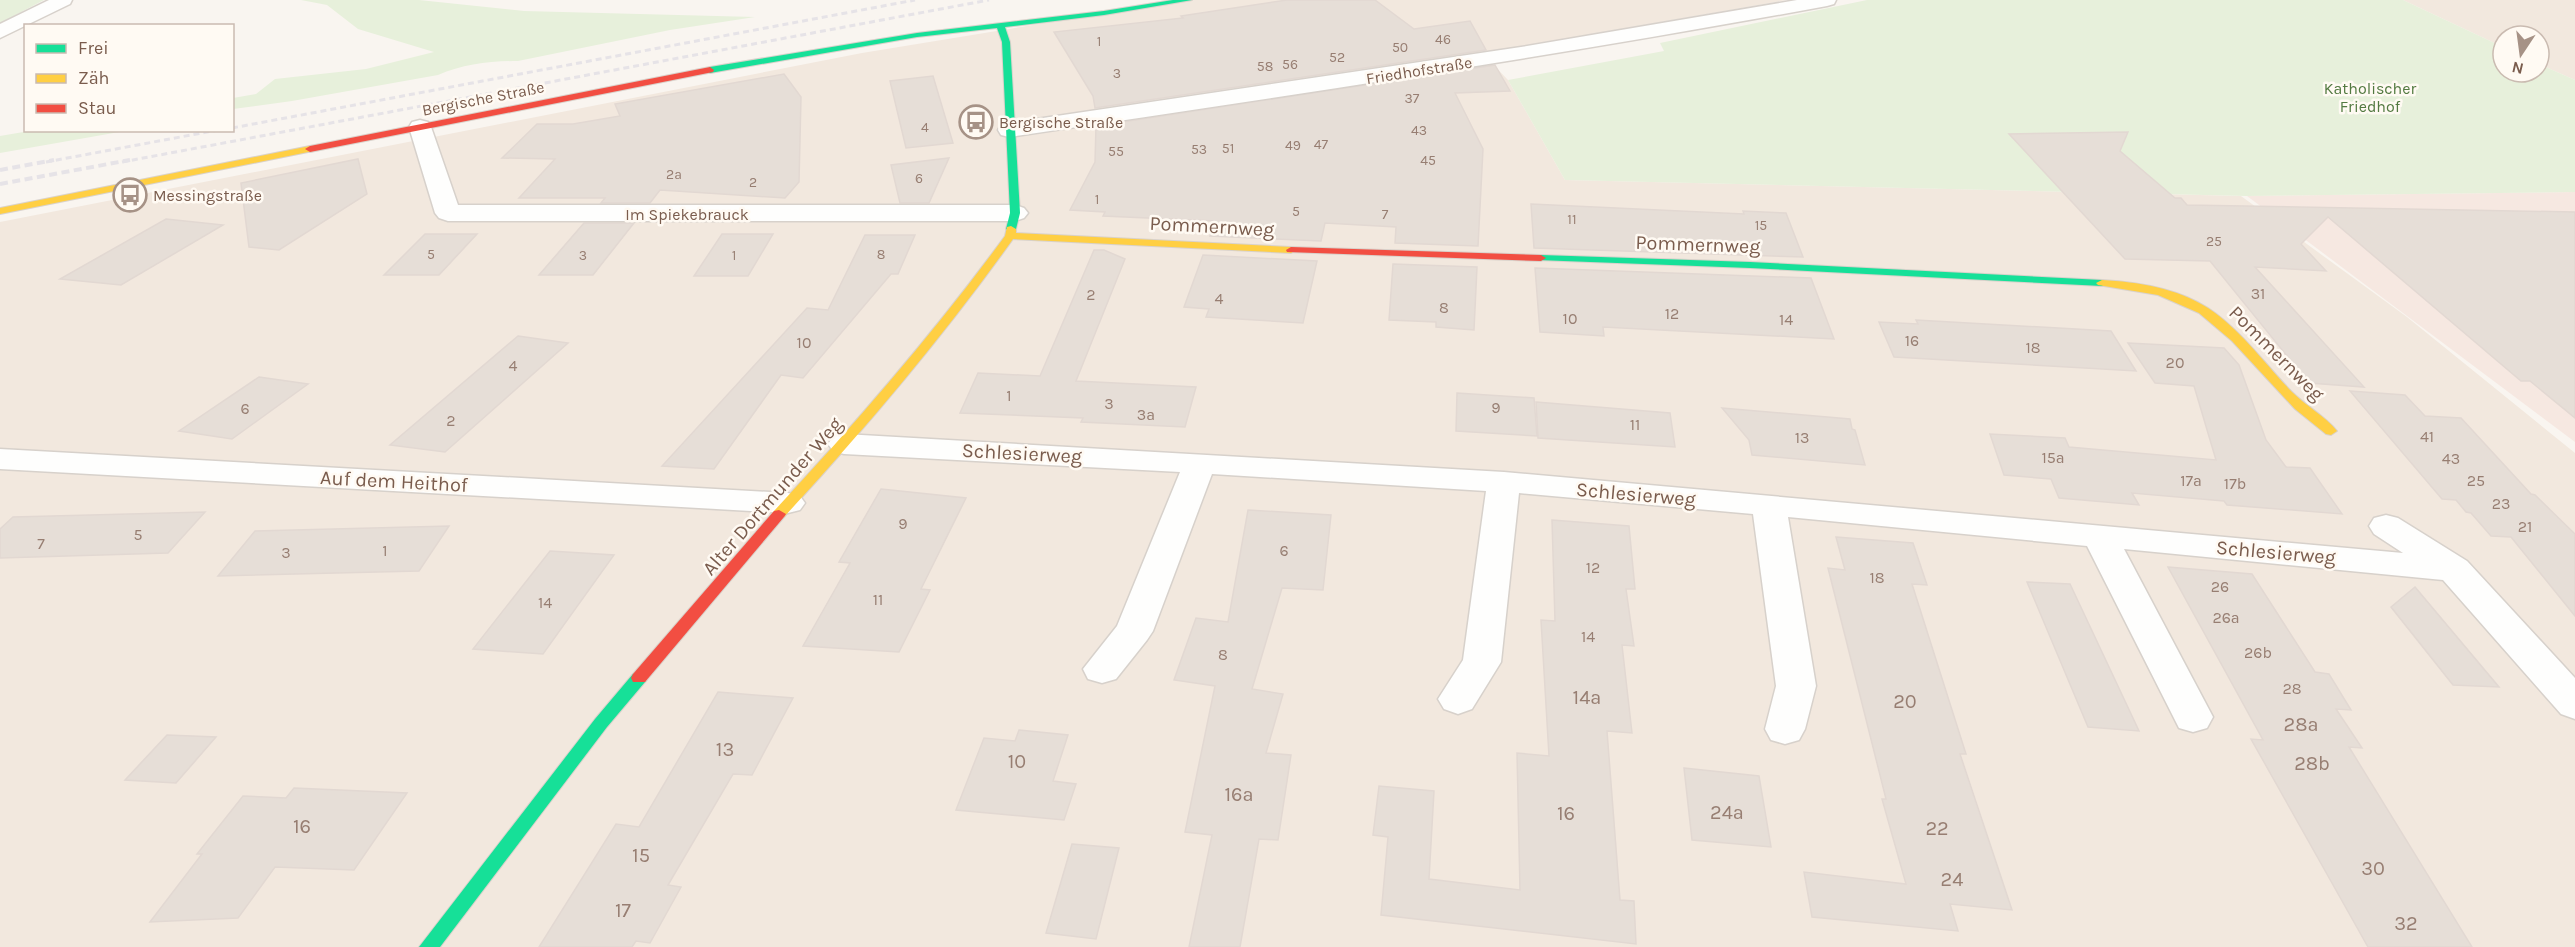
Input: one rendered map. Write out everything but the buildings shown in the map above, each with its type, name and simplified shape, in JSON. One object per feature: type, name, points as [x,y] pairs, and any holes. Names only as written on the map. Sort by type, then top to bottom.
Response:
[{"type":"street","points":[[0,32],[63,0]]},
{"type":"street","name":"Bergische Straße","points":[[0,211],[695,72],[917,35],[1104,13],[1188,0]]},
{"type":"street","name":"Friedhofstraße","points":[[1009,129],[1470,63],[1653,33],[1827,0]]},
{"type":"street","points":[[1000,25],[1006,42],[1013,224]]},
{"type":"street","name":"Im Spiekebrauck","points":[[420,127],[448,213],[1013,224]]},
{"type":"street","name":"Pommernweg","points":[[1013,224],[1343,252],[1750,265],[2144,288],[2191,304],[2214,318],[2297,404],[2331,431]]},
{"type":"street","name":"Alter Dortmunder Weg","points":[[429,947],[601,723],[788,503],[844,444],[964,300],[1013,224]]},
{"type":"street","name":"Schlesierweg","points":[[844,444],[1504,482],[2454,569]]},
{"type":"street","name":"Auf dem Heithof","points":[[0,459],[788,503]]},
{"type":"street","points":[[1102,669],[1134,632],[1200,463]]},
{"type":"street","points":[[1458,699],[1482,662],[1504,482]]},
{"type":"street","points":[[1769,505],[1796,686],[1785,729]]},
{"type":"street","points":[[2386,526],[2454,569],[2575,704]]},
{"type":"street","points":[[2098,536],[2193,717]]},
{"type":"shaded area","points":[[1185,0],[1787,0],[1482,53],[1508,80],[1565,180],[2241,196],[2407,317],[2575,453],[2575,947],[0,947],[0,222],[862,53]]},
{"type":"shaded area","points":[[2403,0],[2575,0],[2575,80],[2551,69],[2551,24],[2491,24],[2491,41]]},
{"type":"shaded area","points":[[2575,192],[2575,442],[2247,196]]},
{"type":"green space","points":[[0,0],[44,0],[0,23]]},
{"type":"green space","points":[[301,0],[419,0],[524,11],[755,17],[670,30],[518,61],[477,64],[438,75],[292,101],[234,109],[234,98],[256,94],[275,79],[366,69],[434,52],[358,29],[327,5]]},
{"type":"green space","name":"Katholischer Friedhof","points":[[1867,0],[2403,0],[2491,41],[2491,84],[2551,84],[2551,69],[2575,80],[2575,192],[2247,196],[1565,180],[1508,80],[1664,51],[1660,43]]},
{"type":"green space","points":[[24,132],[119,132],[0,153],[0,136]]},
{"type":"railway","points":[[234,128],[915,0]]},
{"type":"railway","points":[[122,162],[989,0]]},
{"type":"railway","points":[[46,162],[207,132]]},
{"type":"railway","points":[[0,170],[54,160]]},
{"type":"railway","points":[[0,184],[130,160]]},
{"type":"traffic: fast","points":[[710,70],[917,35],[1104,13],[1188,0]]},
{"type":"traffic: fast","points":[[1000,25],[1006,42],[1015,213],[1011,229]]},
{"type":"traffic: fast","points":[[1541,258],[1750,265],[2102,283]]},
{"type":"traffic: fast","points":[[429,947],[601,723],[639,678]]},
{"type":"traffic: slow","points":[[0,211],[310,149]]},
{"type":"traffic: slow","points":[[779,514],[844,444],[964,300],[1010,236],[1011,229]]},
{"type":"traffic: slow","points":[[1010,236],[1291,250]]},
{"type":"traffic: slow","points":[[2102,283],[2161,292],[2203,310],[2236,339],[2299,406],[2331,431]]},
{"type":"traffic: jam","points":[[310,149],[710,70]]},
{"type":"traffic: jam","points":[[1291,250],[1541,258]]},
{"type":"traffic: jam","points":[[639,678],[779,514]]},
{"type":"place","name":"Bergische Straße","points":[[976,122]]},
{"type":"place","name":"Messingstraße","points":[[130,195]]}]
